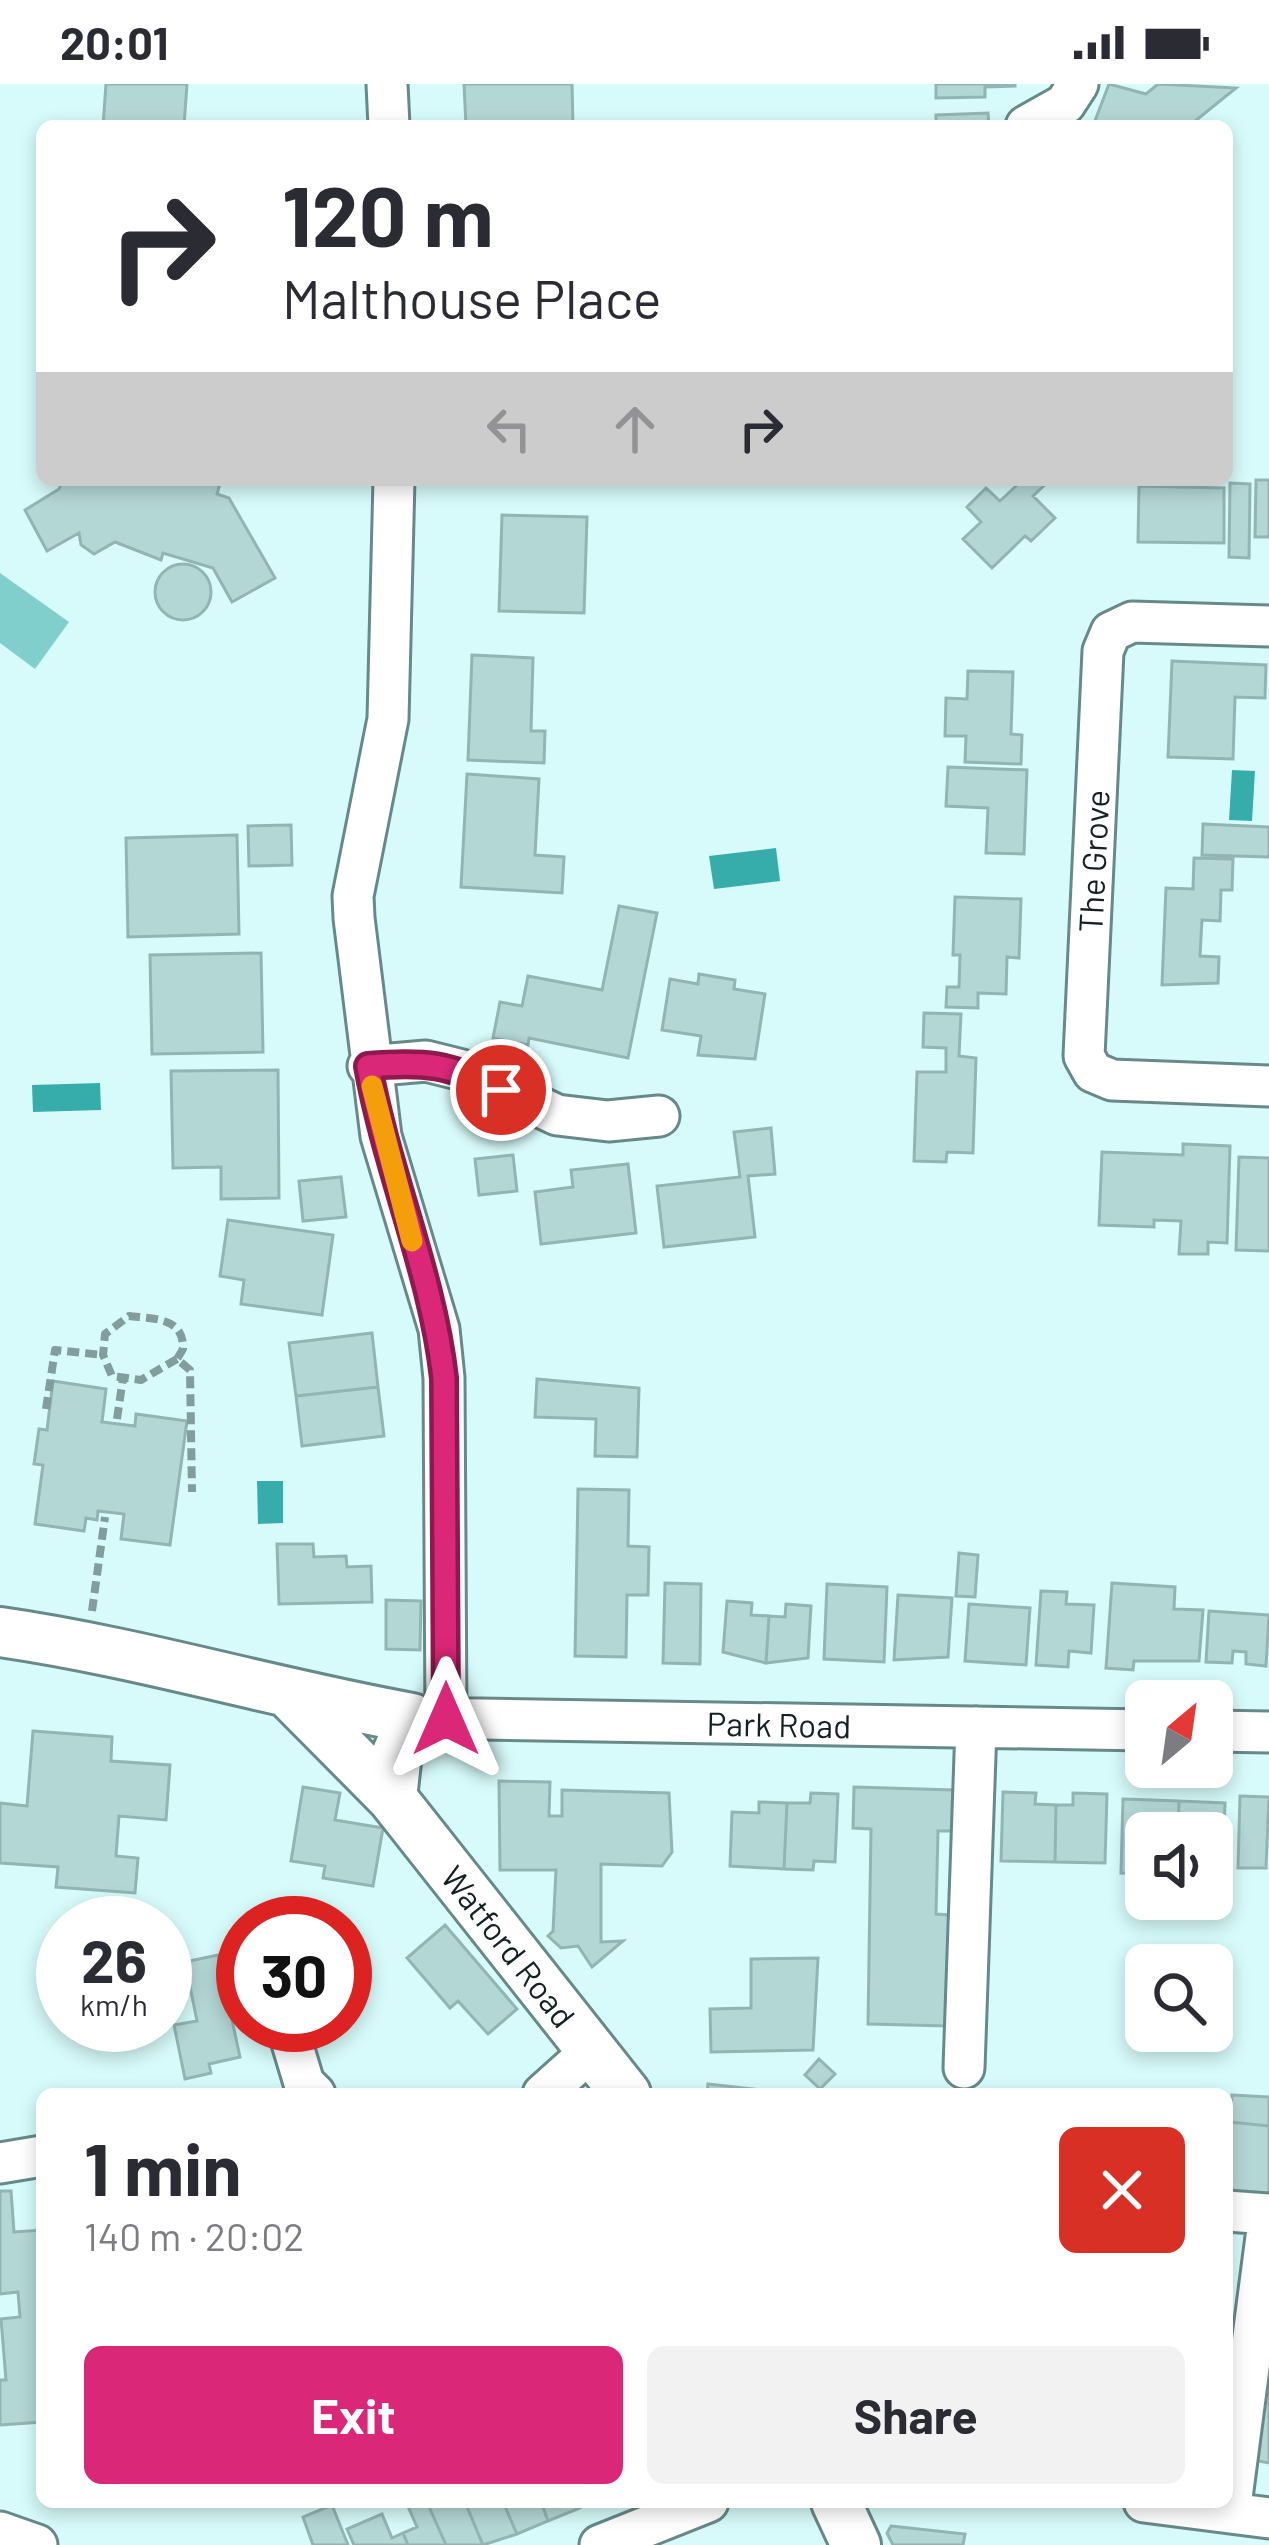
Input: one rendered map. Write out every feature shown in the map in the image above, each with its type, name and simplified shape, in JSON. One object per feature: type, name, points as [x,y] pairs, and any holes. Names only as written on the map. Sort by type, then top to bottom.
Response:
[{"type":"main road","points":[[0,1632],[114,1652],[293,1698],[429,1718]]},
{"type":"main road","name":"Watford Road","points":[[293,1698],[392,1798],[621,2088]]},
{"type":"main road","points":[[392,1798],[397,1753],[429,1718]]},
{"type":"main road","points":[[839,2508],[856,2545]]},
{"type":"street","points":[[387,84],[389,120]]},
{"type":"street","points":[[1036,120],[1065,104],[1078,84]]},
{"type":"street","points":[[394,486],[388,719],[353,896],[368,1066],[381,1136],[439,1329],[444,1378],[429,1718]]},
{"type":"street","name":"The Grove","points":[[1269,626],[1132,622],[1111,632],[1103,651],[1084,1056],[1093,1072],[1112,1080],[1269,1086]]},
{"type":"street","points":[[368,1066],[426,1061],[462,1070],[556,1115],[608,1121],[659,1116]]},
{"type":"street","name":"Park Road","points":[[429,1718],[1125,1730]]},
{"type":"street","points":[[964,2068],[976,1727]]},
{"type":"street","points":[[1233,1731],[1269,1732]]},
{"type":"street","points":[[550,2088],[591,2051]]},
{"type":"street","points":[[295,2052],[308,2088]]},
{"type":"street","points":[[0,2163],[36,2157]]},
{"type":"street","points":[[1193,2508],[1250,2515],[1269,2214],[1233,2211]]},
{"type":"street","points":[[616,2542],[694,2508]]},
{"type":"street","points":[[0,2532],[37,2545]]},
{"type":"path","points":[[129,1316],[170,1322],[184,1340],[177,1359],[141,1381],[112,1376],[103,1355],[105,1334],[129,1316]]},
{"type":"path","points":[[46,1409],[55,1350],[103,1355]]},
{"type":"path","points":[[177,1359],[190,1370],[192,1492]]},
{"type":"path","points":[[117,1419],[123,1378]]},
{"type":"path","points":[[91,1618],[105,1517]]},
{"type":"shaded area","points":[[0,573],[69,622],[35,669],[0,643]]},
{"type":"shaded area","points":[[1232,770],[1255,771],[1252,821],[1229,820]]},
{"type":"shaded area","points":[[776,848],[780,881],[714,889],[709,856]]},
{"type":"shaded area","points":[[100,1083],[101,1110],[33,1112],[32,1085]]},
{"type":"shaded area","points":[[257,1481],[283,1481],[283,1523],[258,1524]]},
{"type":"building","points":[[106,84],[187,84],[184,120],[103,120]]},
{"type":"building","points":[[464,84],[572,84],[573,120],[466,120]]},
{"type":"building","points":[[936,84],[1015,86],[985,87],[985,97],[936,98]]},
{"type":"building","points":[[1109,84],[1146,94],[1158,84],[1236,88],[1196,120],[1095,120]]},
{"type":"building","points":[[988,113],[989,120],[936,120],[936,115]]},
{"type":"building","points":[[1256,480],[1269,480],[1269,537],[1255,537]]},
{"type":"building","points":[[1250,484],[1249,558],[1229,557],[1230,486]]},
{"type":"building","points":[[219,486],[217,494],[229,498],[275,578],[232,602],[213,568],[163,553],[161,560],[115,542],[94,554],[81,545],[79,533],[47,551],[25,510],[59,489]]},
{"type":"building","points":[[1016,486],[1044,486],[1033,496],[1055,518],[1031,541],[1025,536],[992,568],[963,539],[981,522],[967,507],[986,488],[1000,501]]},
{"type":"building","points":[[1139,486],[1224,488],[1224,543],[1138,542]]},
{"type":"building","points":[[502,515],[587,517],[584,613],[499,611]]},
{"type":"building","points":[[183,564],[203,572],[211,592],[203,612],[183,620],[163,612],[155,592],[163,572]]},
{"type":"building","points":[[472,655],[533,658],[531,731],[545,731],[544,763],[468,760]]},
{"type":"building","points":[[1172,661],[1266,665],[1265,698],[1235,697],[1233,759],[1168,757]]},
{"type":"building","points":[[968,671],[1013,672],[1011,734],[1022,735],[1021,764],[965,762],[966,736],[945,736],[946,698],[967,699]]},
{"type":"building","points":[[948,767],[1027,770],[1024,854],[986,853],[988,808],[946,806]]},
{"type":"building","points":[[467,774],[539,779],[535,855],[564,857],[562,893],[461,887]]},
{"type":"building","points":[[1203,824],[1269,827],[1269,857],[1202,855]]},
{"type":"building","points":[[291,825],[292,865],[249,866],[248,826]]},
{"type":"building","points":[[237,835],[239,934],[128,937],[126,838]]},
{"type":"building","points":[[1194,858],[1233,859],[1232,890],[1221,890],[1220,921],[1202,920],[1200,956],[1219,957],[1218,983],[1162,985],[1166,888],[1193,889]]},
{"type":"building","points":[[955,897],[1021,899],[1019,958],[1007,957],[1006,994],[978,993],[978,1008],[946,1007],[947,987],[959,987],[960,955],[953,955]]},
{"type":"building","points":[[619,906],[657,913],[628,1058],[529,1038],[528,1045],[493,1038],[500,1002],[522,1006],[528,976],[602,990]]},
{"type":"building","points":[[261,953],[263,1052],[152,1054],[150,955]]},
{"type":"building","points":[[699,974],[735,980],[734,989],[765,994],[755,1059],[698,1055],[701,1036],[662,1030],[670,979],[698,984]]},
{"type":"building","points":[[924,1013],[961,1014],[959,1056],[976,1058],[973,1153],[947,1152],[946,1162],[914,1161],[917,1072],[946,1072],[946,1048],[923,1047]]},
{"type":"building","points":[[278,1070],[279,1198],[221,1199],[221,1167],[173,1168],[171,1071]]},
{"type":"building","points":[[771,1128],[775,1174],[748,1176],[755,1237],[664,1247],[657,1186],[740,1177],[734,1132]]},
{"type":"building","points":[[1183,1144],[1230,1146],[1227,1243],[1208,1242],[1208,1254],[1179,1254],[1181,1221],[1154,1220],[1154,1227],[1099,1225],[1102,1152],[1183,1155]]},
{"type":"building","points":[[513,1155],[517,1191],[479,1195],[475,1159]]},
{"type":"building","points":[[1239,1157],[1269,1158],[1269,1251],[1236,1250]]},
{"type":"building","points":[[628,1164],[636,1233],[541,1244],[535,1192],[573,1187],[571,1170]]},
{"type":"building","points":[[341,1177],[346,1217],[303,1221],[299,1181]]},
{"type":"building","points":[[228,1220],[333,1235],[322,1315],[241,1304],[244,1280],[220,1276]]},
{"type":"building","points":[[372,1333],[378,1387],[296,1396],[289,1343]]},
{"type":"building","points":[[537,1379],[639,1388],[637,1457],[595,1456],[596,1419],[535,1417]]},
{"type":"building","points":[[53,1381],[106,1389],[102,1422],[135,1426],[136,1414],[187,1421],[170,1545],[121,1539],[124,1514],[98,1511],[97,1520],[86,1518],[84,1531],[35,1524],[43,1465],[34,1464],[39,1429],[47,1430]]},
{"type":"building","points":[[378,1387],[384,1436],[302,1446],[296,1396]]},
{"type":"building","points":[[578,1489],[629,1490],[628,1546],[649,1547],[648,1595],[627,1595],[626,1657],[575,1656]]},
{"type":"building","points":[[277,1544],[313,1544],[314,1557],[346,1556],[347,1567],[371,1566],[372,1602],[279,1604]]},
{"type":"building","points":[[959,1553],[978,1555],[975,1597],[956,1596]]},
{"type":"building","points":[[665,1583],[701,1584],[700,1664],[663,1663]]},
{"type":"building","points":[[1112,1583],[1175,1587],[1174,1609],[1203,1610],[1199,1661],[1134,1661],[1133,1670],[1106,1668]]},
{"type":"building","points":[[827,1584],[887,1587],[884,1662],[824,1659]]},
{"type":"building","points":[[1041,1591],[1067,1592],[1066,1604],[1094,1605],[1091,1653],[1069,1651],[1068,1667],[1036,1665]]},
{"type":"building","points":[[898,1595],[952,1598],[948,1657],[894,1660]]},
{"type":"building","points":[[386,1600],[421,1601],[420,1650],[386,1649]]},
{"type":"building","points":[[727,1601],[752,1603],[751,1615],[769,1616],[766,1663],[723,1652]]},
{"type":"building","points":[[786,1604],[811,1606],[808,1658],[766,1663],[769,1616],[785,1617]]},
{"type":"building","points":[[969,1604],[1030,1608],[1026,1665],[965,1661]]},
{"type":"building","points":[[1209,1611],[1269,1615],[1266,1666],[1246,1664],[1246,1652],[1233,1651],[1232,1663],[1206,1662]]},
{"type":"building","points":[[33,1731],[112,1737],[111,1761],[170,1765],[166,1820],[119,1816],[116,1856],[138,1858],[135,1893],[56,1887],[58,1867],[0,1863],[0,1803],[27,1806]]},
{"type":"building","points":[[499,1781],[550,1782],[549,1816],[562,1816],[562,1790],[669,1793],[672,1852],[662,1866],[601,1864],[601,1942],[623,1941],[592,1967],[578,1946],[561,1948],[548,1936],[553,1931],[556,1870],[500,1870]]},
{"type":"building","points":[[303,1787],[340,1793],[335,1820],[383,1828],[373,1886],[323,1878],[325,1866],[291,1861]]},
{"type":"building","points":[[854,1787],[954,1790],[953,1831],[938,1831],[936,1914],[949,1915],[947,2026],[868,2024],[871,1829],[853,1828]]},
{"type":"building","points":[[1003,1792],[1036,1793],[1035,1804],[1056,1805],[1055,1862],[1001,1861]]},
{"type":"building","points":[[811,1793],[838,1794],[835,1862],[814,1861],[813,1870],[784,1869],[787,1803],[810,1803]]},
{"type":"building","points":[[1073,1793],[1107,1794],[1105,1863],[1055,1862],[1056,1805],[1073,1805]]},
{"type":"building","points":[[1240,1796],[1269,1797],[1266,1868],[1238,1868]]},
{"type":"building","points":[[1123,1799],[1179,1801],[1179,1812],[1125,1812],[1125,1873],[1121,1873]]},
{"type":"building","points":[[1179,1801],[1225,1803],[1225,1812],[1179,1812]]},
{"type":"building","points":[[759,1802],[787,1803],[784,1869],[730,1866],[732,1812],[759,1813]]},
{"type":"building","points":[[445,1925],[517,2009],[488,2034],[458,2001],[450,2008],[407,1958]]},
{"type":"building","points":[[216,1955],[216,2052],[239,2052],[240,2057],[209,2064],[211,2073],[185,2079],[180,2052],[192,2052],[192,2022],[197,2021],[192,1961]]},
{"type":"building","points":[[818,1958],[813,2050],[711,2052],[710,2009],[751,2008],[751,1959]]},
{"type":"building","points":[[819,2059],[835,2074],[821,2088],[805,2075]]},
{"type":"building","points":[[1233,2095],[1269,2097],[1269,2126],[1233,2122]]},
{"type":"building","points":[[1233,2122],[1269,2126],[1269,2195],[1233,2192]]},
{"type":"building","points":[[0,2191],[11,2191],[14,2232],[36,2230],[36,2422],[0,2425],[0,2380],[6,2380],[1,2319],[20,2317],[18,2292],[0,2294]]},
{"type":"building","points":[[1263,2392],[1269,2392],[1269,2463],[1248,2459]]},
{"type":"building","points":[[333,2508],[348,2545],[313,2545],[303,2517]]},
{"type":"building","points":[[409,2508],[430,2508],[446,2545],[408,2545],[403,2533],[417,2527]]},
{"type":"building","points":[[430,2508],[468,2508],[483,2545],[446,2545]]},
{"type":"building","points":[[467,2508],[506,2508],[517,2534],[483,2545]]},
{"type":"building","points":[[506,2508],[543,2508],[548,2521],[517,2534]]},
{"type":"building","points":[[543,2508],[580,2508],[548,2521]]},
{"type":"building","points":[[382,2514],[392,2538],[403,2533],[408,2545],[354,2545],[347,2529]]},
{"type":"building","points":[[891,2526],[965,2534],[963,2545],[893,2545],[887,2533]]},
{"type":"slow traffic","points":[[372,1086],[381,1136],[412,1241]]},
{"type":"route","points":[[446,1719],[444,1378],[439,1329],[381,1136],[368,1066],[426,1061],[462,1070],[501,1090]]}]
